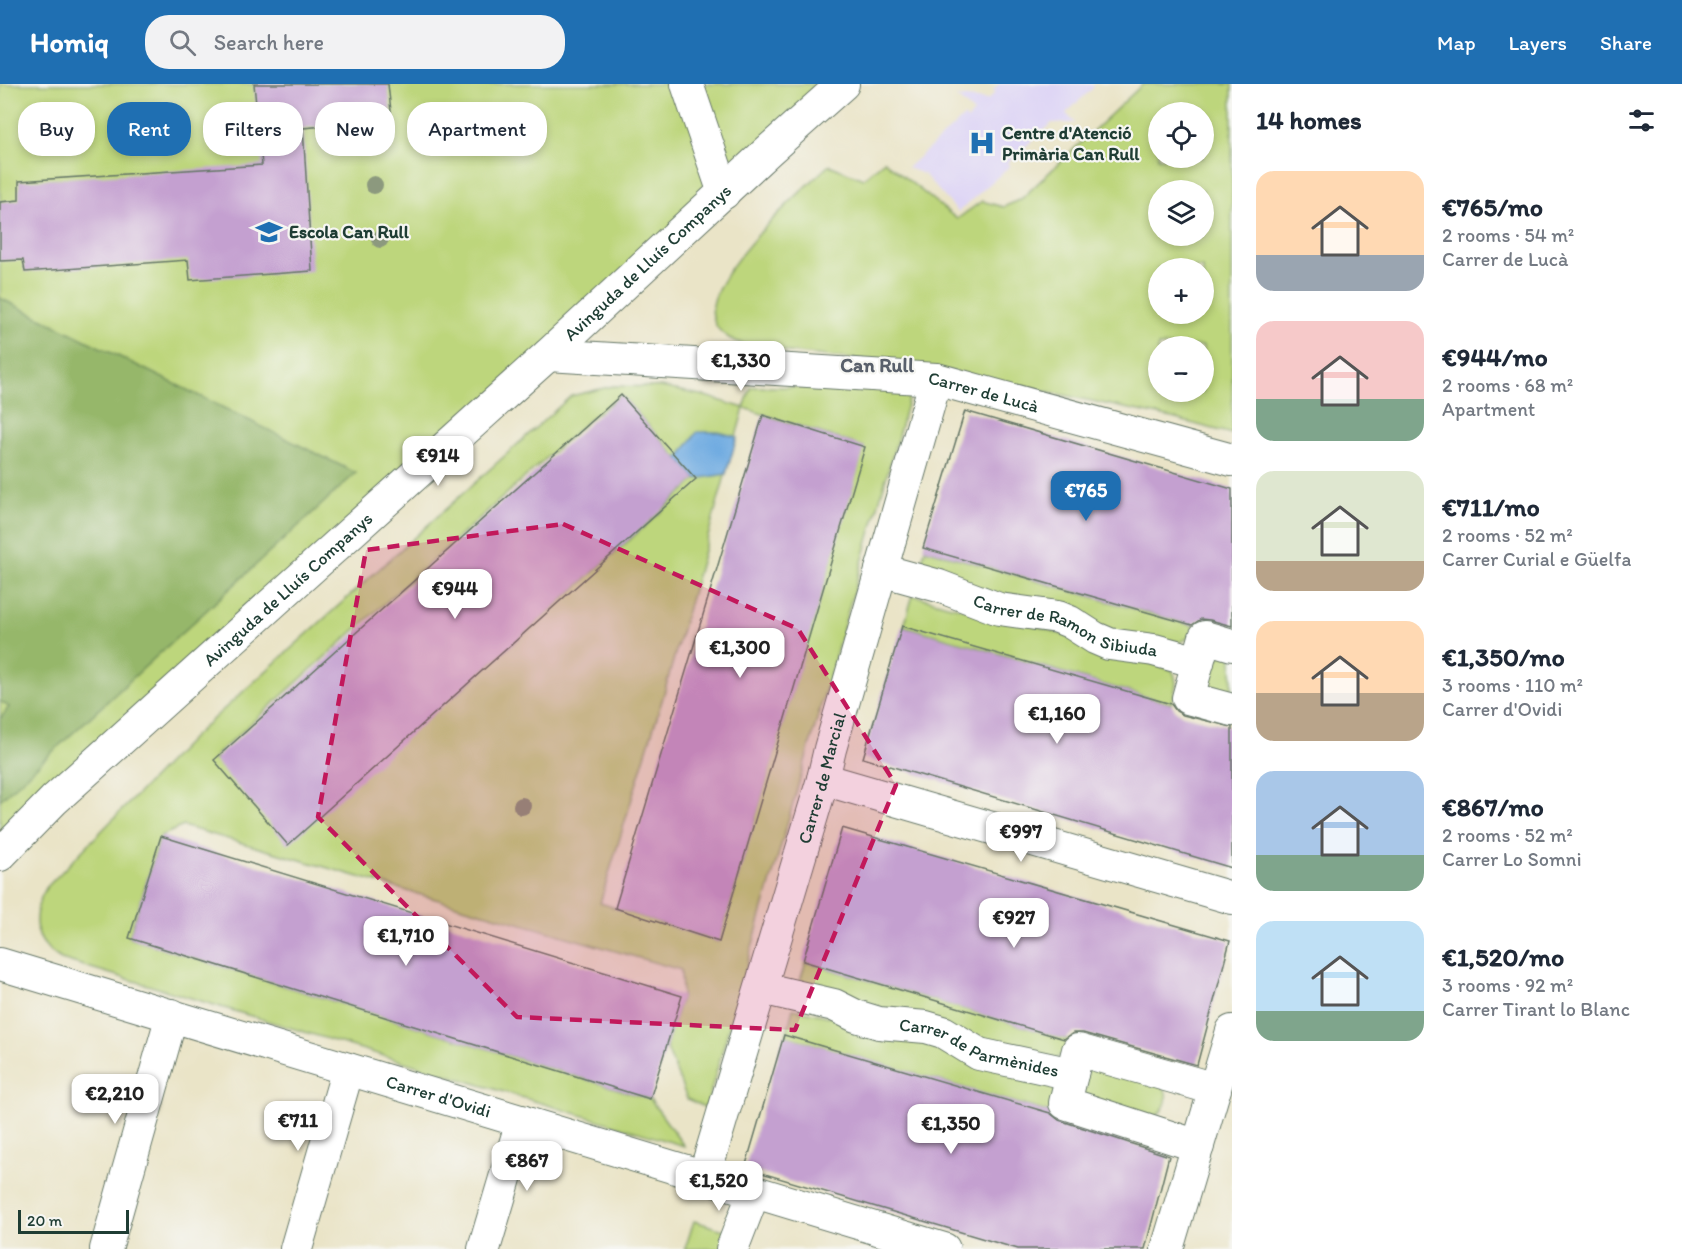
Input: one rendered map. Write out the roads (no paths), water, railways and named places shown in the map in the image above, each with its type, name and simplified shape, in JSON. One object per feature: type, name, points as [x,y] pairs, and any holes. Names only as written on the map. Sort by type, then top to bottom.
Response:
[{"type":"street","points":[[687,84],[724,193]]},
{"type":"street","name":"Avinguda de Lluís Companys","points":[[0,855],[54,800],[548,355],[843,84]]},
{"type":"street","name":"Carrer de Lucà","points":[[548,355],[936,379],[1232,460]]},
{"type":"street","name":"Carrer de Marcial","points":[[704,1176],[823,779],[936,379]]},
{"type":"street","name":"Carrer de Ramon Sibiuda","points":[[881,570],[939,586],[999,609],[1058,617],[1109,644],[1154,650],[1198,662]]},
{"type":"street","points":[[1232,645],[1206,637],[1188,698],[1232,710]]},
{"type":"street","points":[[823,779],[1232,898]]},
{"type":"street","name":"Carrer d'Ovidi","points":[[0,964],[939,1248]]},
{"type":"street","name":"Carrer de Parmènides","points":[[761,988],[834,1005],[856,1016],[879,1023],[926,1027],[943,1032],[979,1054],[1072,1074],[1078,1050],[1215,1089]]},
{"type":"street","points":[[106,1249],[172,1015]]},
{"type":"street","points":[[1167,1249],[1232,1031]]},
{"type":"street","points":[[296,1249],[348,1069]]},
{"type":"street","points":[[1072,1074],[1065,1103],[1198,1146]]},
{"type":"street","points":[[484,1249],[522,1121]]},
{"type":"street","points":[[732,1249],[754,1192]]},
{"type":"water","points":[[697,432],[719,432],[737,437],[726,474],[696,479],[678,459]]},
{"type":"place","name":"Centre d'Atenció Primària Can Rull","points":[[982,143]]},
{"type":"place","name":"Escola Can Rull","points":[[269,232]]},
{"type":"district","name":"Can Rull","points":[[877,365]]}]
